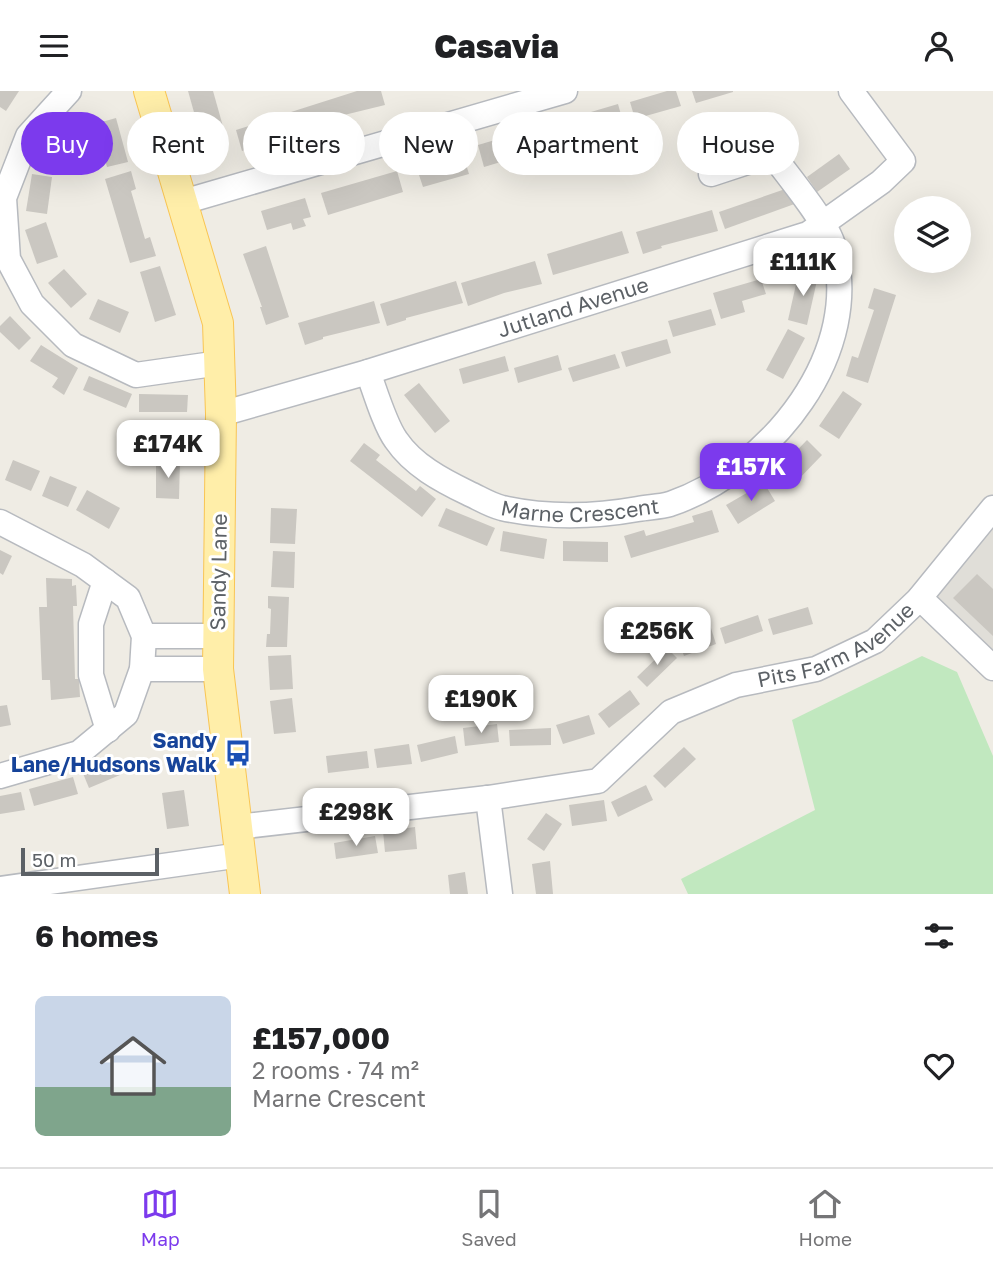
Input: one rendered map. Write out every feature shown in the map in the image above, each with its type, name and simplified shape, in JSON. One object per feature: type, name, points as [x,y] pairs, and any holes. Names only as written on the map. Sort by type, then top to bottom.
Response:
[{"type":"main road","name":"Sandy Lane","points":[[149,91],[218,323],[221,414],[218,669],[245,894]]},
{"type":"street","points":[[69,91],[28,136],[4,198],[8,259],[32,304],[73,345],[136,375],[220,363]]},
{"type":"street","points":[[183,202],[565,91]]},
{"type":"street","name":"Jutland Avenue","points":[[221,414],[368,372],[808,233],[881,182],[903,161],[851,91]]},
{"type":"street","name":"Marne Crescent","points":[[368,372],[395,440],[418,464],[445,482],[499,507],[549,515],[611,514],[669,504],[725,478],[757,451],[804,401],[828,350],[839,316],[840,282],[831,241],[823,225],[787,175]]},
{"type":"street","name":"Pits Farm Avenue","points":[[0,889],[239,841],[598,781],[671,712],[736,685],[816,669],[875,641],[919,599],[993,508]]},
{"type":"street","points":[[0,522],[83,565],[128,598],[144,636],[142,669],[126,714],[79,753],[0,776]]},
{"type":"street","points":[[105,581],[91,624],[91,675],[108,730]]},
{"type":"street","points":[[919,599],[993,668]]},
{"type":"street","points":[[144,636],[218,636]]},
{"type":"street","points":[[142,669],[218,669]]},
{"type":"street","points":[[488,798],[500,894]]},
{"type":"shaded area","points":[[993,516],[993,656],[932,591]]},
{"type":"green space","points":[[922,656],[957,672],[993,756],[993,894],[688,894],[681,879],[815,810],[792,720]]},
{"type":"building","points":[[0,91],[19,91],[6,111],[0,107]]},
{"type":"building","points":[[188,91],[213,91],[219,112],[194,112]]},
{"type":"building","points":[[357,91],[381,91],[385,105],[356,112],[291,112]]},
{"type":"building","points":[[676,91],[681,106],[660,112],[633,112],[630,102]]},
{"type":"building","points":[[692,91],[733,91],[733,92],[696,103]]},
{"type":"building","points":[[618,104],[620,112],[591,112]]},
{"type":"building","points":[[116,118],[127,162],[113,166],[113,119]]},
{"type":"building","points":[[243,128],[242,151],[236,130]]},
{"type":"building","points":[[492,141],[492,165],[484,167],[478,145]]},
{"type":"building","points":[[839,154],[850,169],[817,192],[807,177]]},
{"type":"building","points":[[127,172],[127,175],[132,175],[136,189],[131,191],[145,239],[150,237],[156,256],[130,263],[105,179]]},
{"type":"building","points":[[32,175],[52,177],[47,214],[26,211]]},
{"type":"building","points":[[383,175],[398,175],[403,192],[328,215],[321,193]]},
{"type":"building","points":[[419,175],[465,175],[423,187]]},
{"type":"building","points":[[794,186],[800,202],[725,229],[719,212]]},
{"type":"building","points":[[305,198],[311,217],[303,219],[306,226],[293,230],[291,223],[267,230],[261,211]]},
{"type":"building","points":[[712,210],[718,231],[661,246],[662,248],[643,254],[636,232]]},
{"type":"building","points":[[46,222],[58,257],[37,264],[25,230]]},
{"type":"building","points":[[622,231],[629,253],[553,275],[547,254]]},
{"type":"building","points":[[266,246],[289,317],[266,325],[243,254]]},
{"type":"building","points":[[535,261],[542,284],[504,293],[468,306],[461,283]]},
{"type":"building","points":[[160,266],[176,315],[155,322],[140,272]]},
{"type":"building","points":[[64,269],[87,294],[71,308],[48,283]]},
{"type":"building","points":[[799,271],[818,276],[807,325],[788,320]]},
{"type":"building","points":[[761,279],[766,294],[742,301],[745,312],[721,319],[713,293]]},
{"type":"building","points":[[456,281],[463,303],[406,318],[387,326],[380,304]]},
{"type":"building","points":[[874,288],[896,295],[868,383],[846,376],[852,356],[858,358],[874,310],[868,308]]},
{"type":"building","points":[[98,299],[129,312],[120,333],[89,319]]},
{"type":"building","points":[[374,301],[380,323],[323,337],[305,345],[298,323]]},
{"type":"building","points":[[711,309],[716,325],[673,337],[668,321]]},
{"type":"building","points":[[10,316],[31,338],[19,350],[0,332],[0,326]]},
{"type":"building","points":[[788,329],[805,338],[783,379],[766,370]]},
{"type":"building","points":[[667,339],[671,353],[626,367],[621,352]]},
{"type":"building","points":[[41,345],[78,368],[64,395],[52,387],[58,378],[30,361]]},
{"type":"building","points":[[615,354],[620,368],[573,382],[568,368]]},
{"type":"building","points":[[558,355],[562,370],[518,383],[514,368]]},
{"type":"building","points":[[505,356],[509,371],[463,384],[459,369]]},
{"type":"building","points":[[89,376],[132,394],[126,408],[83,390]]},
{"type":"building","points":[[419,383],[450,421],[435,433],[404,395]]},
{"type":"building","points":[[843,391],[862,404],[839,439],[819,426]]},
{"type":"building","points":[[139,394],[188,395],[187,412],[139,412]]},
{"type":"building","points":[[807,440],[822,455],[792,486],[777,471]]},
{"type":"building","points":[[364,443],[380,455],[376,460],[416,491],[420,486],[436,499],[422,517],[350,461]]},
{"type":"building","points":[[13,460],[40,471],[31,491],[5,480]]},
{"type":"building","points":[[156,461],[180,461],[179,499],[156,498]]},
{"type":"building","points":[[50,476],[77,487],[68,507],[42,496]]},
{"type":"building","points":[[764,483],[775,501],[738,524],[726,505]]},
{"type":"building","points":[[87,490],[120,508],[109,529],[76,510]]},
{"type":"building","points":[[271,508],[297,509],[295,544],[270,543]]},
{"type":"building","points":[[446,508],[495,528],[487,546],[438,526]]},
{"type":"building","points":[[712,510],[719,532],[631,558],[624,536],[644,530],[646,536],[694,522],[692,516]]},
{"type":"building","points":[[503,531],[547,539],[544,559],[500,551]]},
{"type":"building","points":[[563,541],[608,542],[608,562],[563,561]]},
{"type":"building","points":[[0,550],[12,556],[3,575],[0,573]]},
{"type":"building","points":[[273,551],[295,552],[294,588],[271,587]]},
{"type":"building","points":[[977,574],[993,589],[993,636],[953,598]]},
{"type":"building","points":[[46,578],[72,579],[72,586],[76,585],[77,606],[73,606],[75,679],[79,679],[80,697],[51,700],[50,680],[42,680],[39,607],[47,607]]},
{"type":"building","points":[[268,596],[289,597],[287,647],[266,647],[267,634],[270,634],[271,609],[268,608]]},
{"type":"building","points":[[808,607],[813,624],[773,635],[768,619]]},
{"type":"building","points":[[758,615],[763,631],[725,644],[720,628]]},
{"type":"building","points":[[710,625],[716,644],[684,656],[677,636]]},
{"type":"building","points":[[667,648],[677,658],[647,687],[637,677]]},
{"type":"building","points":[[291,655],[293,689],[270,690],[268,656]]},
{"type":"building","points":[[630,690],[640,704],[609,728],[598,714]]},
{"type":"building","points":[[292,698],[296,732],[274,734],[270,701]]},
{"type":"building","points":[[7,705],[11,725],[0,727],[0,706]]},
{"type":"building","points":[[589,715],[595,734],[563,744],[556,725]]},
{"type":"building","points":[[497,724],[499,742],[465,746],[463,728]]},
{"type":"building","points":[[551,728],[551,745],[510,746],[509,730]]},
{"type":"building","points":[[455,736],[458,753],[421,762],[417,745]]},
{"type":"building","points":[[409,744],[412,764],[377,768],[374,749]]},
{"type":"building","points":[[684,747],[696,759],[665,788],[653,776]]},
{"type":"building","points":[[367,751],[369,768],[328,773],[326,756]]},
{"type":"building","points":[[113,758],[120,775],[89,788],[82,771]]},
{"type":"building","points":[[73,777],[78,794],[34,806],[29,789]]},
{"type":"building","points":[[646,785],[653,800],[618,817],[611,802]]},
{"type":"building","points":[[184,790],[189,826],[167,829],[162,793]]},
{"type":"building","points":[[21,792],[25,810],[0,814],[0,796]]},
{"type":"building","points":[[604,800],[607,821],[572,826],[569,805]]},
{"type":"building","points":[[546,813],[562,824],[544,851],[527,839]]},
{"type":"building","points":[[415,827],[417,849],[385,852],[383,831]]},
{"type":"building","points":[[375,836],[378,853],[336,859],[334,843]]},
{"type":"building","points":[[550,861],[553,894],[536,894],[532,864]]},
{"type":"building","points":[[465,872],[468,894],[450,894],[448,875]]},
{"type":"place","name":"Sandy Lane/Hudsons Walk","points":[[238,753]]}]
